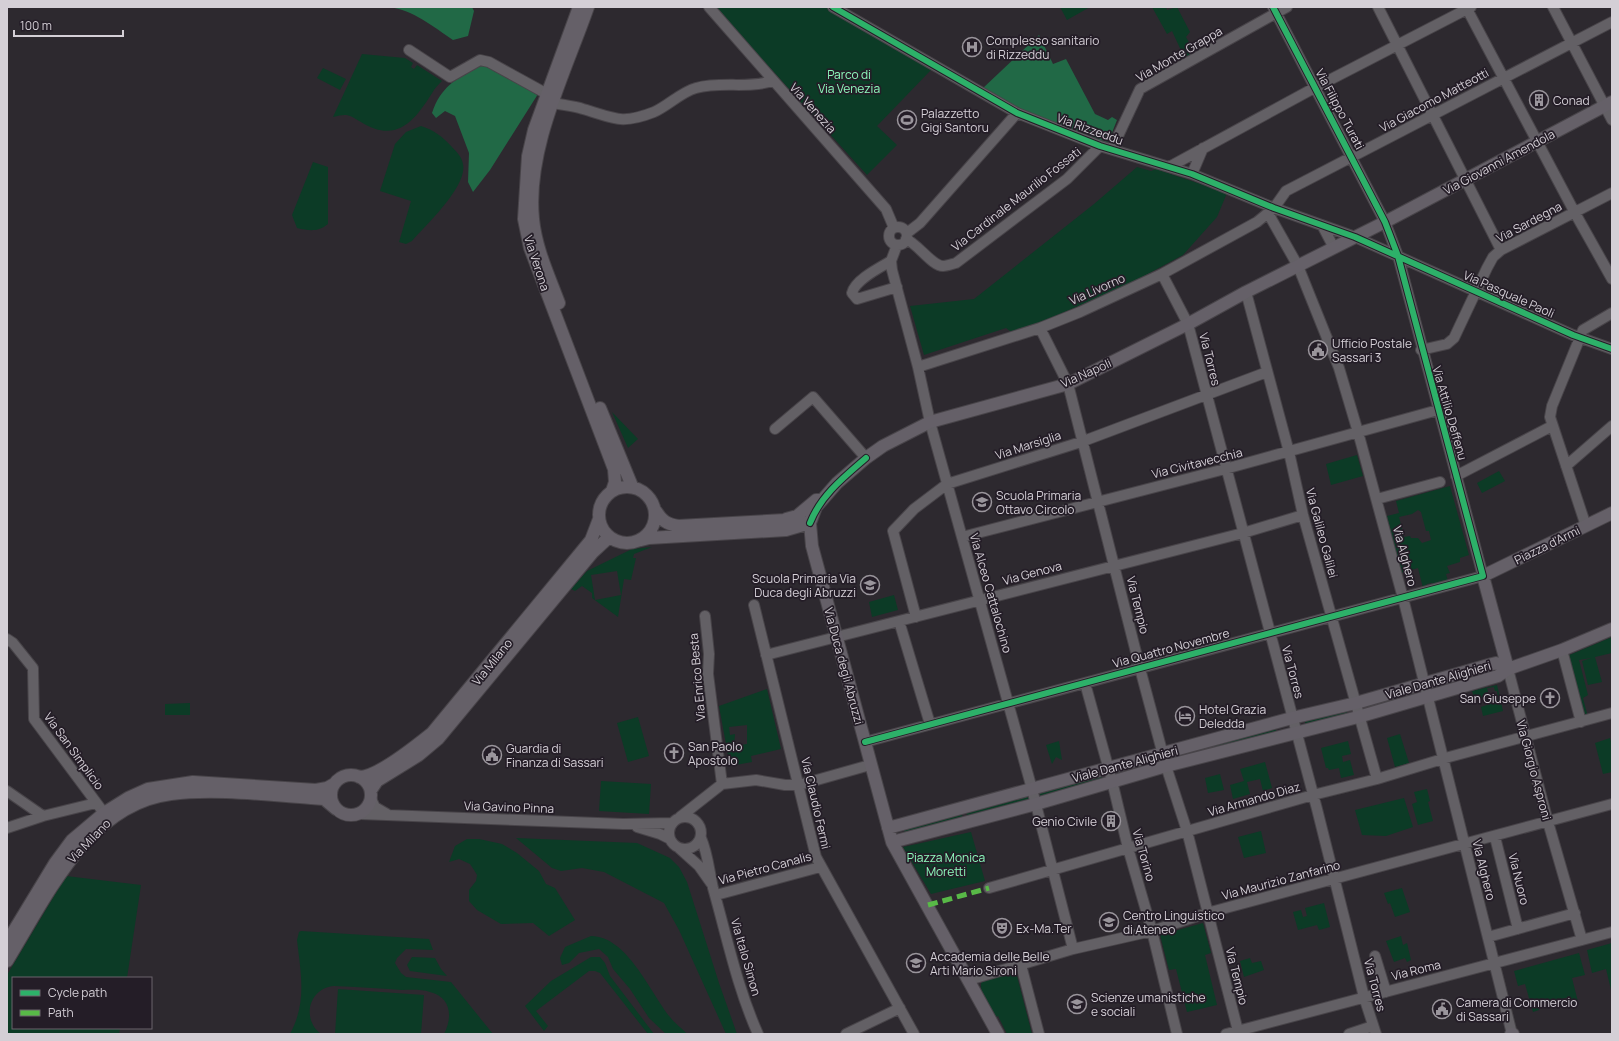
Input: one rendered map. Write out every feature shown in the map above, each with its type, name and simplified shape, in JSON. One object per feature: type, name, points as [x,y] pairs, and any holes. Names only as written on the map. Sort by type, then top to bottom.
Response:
[{"type":"main road","name":"Via Verona","points":[[579,7],[550,99],[536,157],[533,219],[538,246],[602,414],[632,486]]},
{"type":"main road","name":"Via Verona","points":[[588,7],[550,99],[534,130],[528,156],[524,219],[530,248],[614,469],[615,482],[612,491]]},
{"type":"main road","name":"Via Giovanni Amendola","points":[[1354,237],[1608,104]]},
{"type":"main road","name":"Via Napoli","points":[[810,523],[816,507],[836,483],[866,458],[930,422],[1068,384],[1188,324],[1246,292],[1354,237]]},
{"type":"main road","points":[[810,523],[785,525],[649,538],[625,543],[611,538],[603,530],[599,519],[601,503],[612,491],[622,487],[632,486],[641,489],[648,495],[662,520],[668,524],[678,526],[785,525],[800,534],[812,546]]},
{"type":"main road","points":[[785,525],[816,500],[823,499]]},
{"type":"main road","points":[[640,540],[653,528],[656,511]]},
{"type":"main road","name":"Piazza d'Armi","points":[[1483,576],[1612,513]]},
{"type":"main road","name":"Via Milano","points":[[359,776],[372,774],[414,748],[432,733],[591,540],[599,519]]},
{"type":"main road","name":"Via Duca degli Abruzzi","points":[[810,523],[812,546],[892,842],[998,1034]]},
{"type":"main road","name":"Via Milano","points":[[371,794],[382,777],[419,756],[438,739],[593,552],[606,540],[611,538]]},
{"type":"main road","name":"Via Giorgio Asproni","points":[[1483,576],[1508,669]]},
{"type":"main road","points":[[1508,669],[1562,650],[1612,629]]},
{"type":"main road","name":"Viale Dante Alighieri","points":[[888,828],[1108,768],[1164,760],[1358,717],[1498,676],[1508,669],[1496,663],[1355,703],[1292,718],[1164,760],[1112,781],[1036,804],[892,842]]},
{"type":"main road","points":[[345,776],[359,776],[364,780],[371,794],[365,810],[360,814],[347,816],[336,809],[331,797],[334,784],[345,776]]},
{"type":"main road","name":"Via Milano","points":[[7,942],[72,840],[104,813],[148,789],[193,782],[316,790],[327,788],[334,784]]},
{"type":"main road","name":"Via Milano","points":[[7,961],[66,866],[74,856],[109,820],[132,806],[151,798],[193,792],[324,799],[336,809]]},
{"type":"main road","points":[[963,808],[967,823]]},
{"type":"street","name":"Via Venezia","points":[[708,7],[886,209],[894,228]]},
{"type":"street","name":"Via Rizzeddu","points":[[833,7],[1016,113],[1100,146],[1192,174],[1271,210],[1322,225],[1354,237]]},
{"type":"street","name":"Via Monte Grappa","points":[[1112,150],[1140,89],[1275,10],[1287,7]]},
{"type":"street","points":[[1378,7],[1501,250]]},
{"type":"street","points":[[1553,7],[1608,104],[1612,120]]},
{"type":"street","points":[[1169,167],[1316,87],[1468,8],[1503,78],[1575,213],[1612,278]]},
{"type":"street","name":"Via Filippo Turati","points":[[1275,10],[1385,222],[1398,256]]},
{"type":"street","name":"Via Giacomo Matteotti","points":[[1271,210],[1286,191],[1612,22]]},
{"type":"street","points":[[409,50],[450,77],[480,60],[489,62],[550,99],[614,119],[628,120],[654,112],[696,88],[723,84],[766,83],[772,81]]},
{"type":"street","points":[[907,236],[903,228],[894,228],[890,236],[891,242],[902,244],[907,236],[1016,113]]},
{"type":"street","name":"Via Cardinale Maurilio Fossati","points":[[907,236],[935,263],[942,266],[956,263],[1066,179],[1100,146]]},
{"type":"street","points":[[1192,174],[1203,148]]},
{"type":"street","name":"Via Sardegna","points":[[1421,350],[1451,342],[1493,257],[1501,250],[1612,193]]},
{"type":"street","name":"Via Alghero","points":[[1271,210],[1298,266],[1339,368],[1358,432],[1404,598],[1512,1034]]},
{"type":"street","name":"Via Livorno","points":[[918,367],[1040,328],[1131,288],[1162,274],[1257,222],[1271,210]]},
{"type":"street","points":[[1322,225],[1334,248]]},
{"type":"street","name":"Via Pasquale Paoli","points":[[1354,237],[1579,338],[1612,349]]},
{"type":"street","name":"Via Alceo Cattalochino","points":[[896,244],[891,261],[896,287],[918,367],[930,422],[1054,870],[1073,949]]},
{"type":"street","name":"Via Attilio Deffenu","points":[[1398,256],[1421,350],[1483,576]]},
{"type":"street","points":[[891,261],[870,273],[853,288],[852,293],[857,299],[896,287]]},
{"type":"street","name":"Via Torres","points":[[1162,274],[1188,324],[1225,469],[1313,795],[1364,997],[1375,1030]]},
{"type":"street","name":"Via Galileo Galilei","points":[[1246,292],[1289,452],[1303,515],[1358,717],[1377,779]]},
{"type":"street","points":[[1586,526],[1550,417],[1552,406],[1583,330],[1612,313]]},
{"type":"street","name":"Via Tempio","points":[[1040,328],[1068,384],[1081,442],[1098,501],[1139,667],[1164,760],[1187,831],[1238,1031]]},
{"type":"street","name":"Via Marsiglia","points":[[916,617],[893,531],[914,509],[947,484],[1081,442],[1267,372]]},
{"type":"street","points":[[775,429],[813,397],[866,458]]},
{"type":"street","name":"Via Civitavecchia","points":[[962,537],[1289,452],[1438,410]]},
{"type":"street","points":[[1456,476],[1552,426]]},
{"type":"street","points":[[1566,466],[1612,426]]},
{"type":"street","points":[[1376,499],[1440,482]]},
{"type":"street","name":"Via Genova","points":[[766,655],[1243,533],[1303,515]]},
{"type":"street","name":"Via Quattro Novembre","points":[[865,742],[1139,667],[1483,576]]},
{"type":"street","name":"Via Claudio Fermi","points":[[754,605],[812,847],[820,867],[914,1034]]},
{"type":"street","name":"Via Enrico Besta","points":[[705,616],[709,654],[708,674],[722,784]]},
{"type":"street","points":[[899,621],[930,724]]},
{"type":"street","name":"Via San Simplicio","points":[[7,639],[13,643],[33,668],[34,719],[104,813]]},
{"type":"street","points":[[1562,650],[1581,722]]},
{"type":"street","name":"Via Giorgio Asproni","points":[[1508,669],[1548,822],[1582,940]]},
{"type":"street","name":"Via Torino","points":[[1085,683],[1112,781],[1128,848],[1152,931],[1177,1034]]},
{"type":"street","name":"Via Armando Diaz","points":[[989,888],[1313,795],[1377,779],[1444,758],[1612,713]]},
{"type":"street","points":[[676,820],[686,816],[696,820],[701,828],[701,838],[695,846],[684,849],[679,848],[670,839],[669,830],[676,820],[722,784],[756,780],[785,785],[798,784],[870,765]]},
{"type":"street","points":[[7,791],[43,816]]},
{"type":"street","name":"Via Gavino Pinna","points":[[371,794],[379,811],[391,815]]},
{"type":"street","points":[[696,820],[698,813],[709,795]]},
{"type":"street","points":[[7,828],[43,816],[96,803]]},
{"type":"street","name":"Via Maurizio Zanfarino","points":[[969,980],[1073,949],[1152,931],[1207,913],[1495,837],[1612,804]]},
{"type":"street","name":"Via Gavino Pinna","points":[[360,814],[626,824],[676,820]]},
{"type":"street","name":"Via Gavino Pinna","points":[[626,824],[650,830],[670,839]]},
{"type":"street","name":"Via Nuoro","points":[[1495,837],[1518,929]]},
{"type":"street","name":"Via Italo Simon","points":[[701,838],[706,850],[714,891],[735,975],[758,1034]]},
{"type":"street","name":"Via Italo Simon","points":[[679,848],[699,866],[714,891]]},
{"type":"street","name":"Via Pietro Canalis","points":[[714,891],[820,867]]},
{"type":"street","points":[[1488,937],[1575,913]]},
{"type":"street","name":"Via Roma","points":[[1226,1034],[1612,932]]},
{"type":"street","points":[[1375,956],[1386,992]]},
{"type":"street","points":[[1020,965],[1038,1034]]},
{"type":"street","points":[[846,1034],[900,1008]]},
{"type":"street","points":[[1349,1034],[1375,1030]]},
{"type":"green space","points":[[389,7],[472,7],[474,11],[468,36],[453,40],[415,15]]},
{"type":"green space","name":"Parco di Via Venezia","points":[[715,7],[826,7],[931,70],[877,126],[897,145],[867,175]]},
{"type":"green space","points":[[1060,7],[1090,7],[1067,20]]},
{"type":"green space","points":[[1152,7],[1166,7],[1167,10],[1177,7],[1190,32],[1186,37],[1195,53],[1185,59],[1172,31],[1167,34]]},
{"type":"green space","points":[[1039,35],[1053,64],[1066,59],[1095,114],[1108,120],[1112,117],[1117,120],[1108,143],[1029,114],[982,89]]},
{"type":"green space","points":[[362,54],[405,58],[413,63],[411,67],[414,69],[417,65],[442,81],[413,119],[405,126],[396,130],[385,131],[374,128],[348,115],[333,117]]},
{"type":"green space","points":[[478,65],[486,66],[538,94],[490,170],[473,192],[468,182],[469,153],[455,116],[445,111],[436,118],[432,113],[440,96],[450,84]]},
{"type":"green space","points":[[323,68],[346,79],[340,90],[317,78]]},
{"type":"green space","points":[[421,126],[438,134],[457,152],[463,164],[463,173],[453,194],[445,205],[412,241],[406,244],[399,242],[411,201],[380,191],[395,144],[406,132]]},
{"type":"green space","points":[[313,162],[328,167],[328,224],[317,230],[297,228],[292,215]]},
{"type":"green space","points":[[1137,167],[1151,171],[1156,169],[1227,193],[1217,217],[1183,255],[1131,283],[1014,334],[1006,328],[924,355],[910,306],[974,299],[1094,204]]},
{"type":"green space","points":[[612,412],[638,439],[628,448]]},
{"type":"green space","points":[[1357,455],[1363,476],[1331,485],[1326,464]]},
{"type":"green space","points":[[1499,471],[1505,481],[1482,493],[1477,483]]},
{"type":"green space","points":[[1450,486],[1469,555],[1460,558],[1460,562],[1447,566],[1450,573],[1446,574],[1448,581],[1433,585],[1432,583],[1427,584],[1423,588],[1418,568],[1401,573],[1387,516],[1399,513],[1396,501]],"holes":[[[1418,510],[1421,512],[1426,531],[1429,531],[1431,540],[1422,543],[1418,538],[1411,538],[1410,536],[1404,537],[1399,517],[1412,514]]]},
{"type":"green space","points":[[652,547],[634,554],[633,558],[636,558],[631,580],[624,579],[618,617],[592,598],[592,593],[582,586],[575,591],[571,589],[587,571],[632,549]],"holes":[[[617,571],[621,595],[595,600],[591,575]]]},
{"type":"green space","points":[[894,595],[898,610],[872,617],[869,602]]},
{"type":"green space","points":[[1612,637],[1612,653],[1595,657],[1602,682],[1588,685],[1582,661],[1591,658],[1579,660],[1588,695],[1583,698],[1588,717],[1584,718],[1567,656]]},
{"type":"green space","points":[[1497,685],[1503,711],[1483,716],[1481,707],[1493,703],[1493,699],[1498,698],[1497,691],[1495,691],[1494,687],[1487,688],[1488,692],[1484,693],[1485,697],[1475,700],[1472,691]]},
{"type":"green space","points":[[767,689],[781,749],[751,756],[752,762],[730,766],[719,706]],"holes":[[[747,725],[747,744],[734,746],[735,734],[730,735],[729,727]]]},
{"type":"green space","points":[[190,703],[190,715],[165,715],[165,704]]},
{"type":"green space","points":[[1346,708],[1348,717],[1306,726],[1304,718]]},
{"type":"green space","points":[[638,717],[649,756],[628,762],[617,723]]},
{"type":"green space","points":[[1275,726],[1277,734],[1182,758],[1180,750]]},
{"type":"green space","points":[[1400,734],[1409,763],[1395,767],[1387,738]]},
{"type":"green space","points":[[1610,738],[1612,745],[1612,772],[1603,774],[1595,743]]},
{"type":"green space","points":[[1059,741],[1062,760],[1056,757],[1052,764],[1046,745]]},
{"type":"green space","points":[[1348,741],[1351,754],[1342,756],[1343,762],[1350,760],[1354,775],[1341,778],[1339,768],[1329,770],[1326,768],[1321,748]]},
{"type":"green space","points":[[1265,762],[1272,788],[1263,791],[1260,779],[1247,782],[1250,794],[1233,799],[1230,785],[1244,781],[1240,769]]},
{"type":"green space","points":[[1101,772],[1103,781],[1041,798],[1038,789]]},
{"type":"green space","points":[[1220,774],[1224,790],[1208,793],[1205,778]]},
{"type":"green space","points":[[601,781],[651,784],[649,814],[599,811]]},
{"type":"green space","points":[[1427,789],[1430,801],[1428,802],[1433,821],[1418,825],[1412,804],[1417,802],[1414,792]]},
{"type":"green space","points":[[1029,792],[1032,802],[968,818],[965,809]]},
{"type":"green space","points":[[1404,798],[1413,827],[1386,836],[1362,835],[1355,810]]},
{"type":"green space","points":[[961,810],[963,819],[905,835],[903,826]]},
{"type":"green space","points":[[1261,831],[1266,853],[1244,858],[1238,837]]},
{"type":"green space","name":"Piazza Monica Moretti","points":[[971,832],[985,881],[931,894],[903,847]]},
{"type":"green space","points":[[516,838],[637,843],[670,858],[679,867],[687,882],[737,1034],[726,1034],[679,930],[664,903],[604,872],[582,868],[561,871],[552,868]]},
{"type":"green space","points":[[467,839],[479,839],[502,844],[517,853],[539,871],[546,884],[555,888],[575,920],[549,936],[533,923],[501,924],[477,910],[469,901],[469,890],[476,881],[477,875],[470,864],[459,859],[449,862],[455,846]]},
{"type":"green space","points":[[66,876],[141,885],[127,977],[12,977],[12,1029],[120,1029],[119,1034],[7,1034],[7,975]]},
{"type":"green space","points":[[1402,888],[1410,912],[1395,917],[1390,903],[1388,904],[1384,893]]},
{"type":"green space","points":[[1324,903],[1330,927],[1319,930],[1317,925],[1298,930],[1293,912],[1301,910],[1303,917],[1307,916],[1305,908]]},
{"type":"green space","points":[[1203,923],[1211,953],[1205,955],[1217,1005],[1187,1012],[1176,969],[1169,970],[1160,935]]},
{"type":"green space","points":[[299,932],[429,939],[433,950],[406,949],[397,958],[395,963],[401,973],[406,977],[451,982],[493,1034],[444,1034],[449,1021],[448,1008],[442,998],[427,991],[334,986],[325,988],[319,992],[311,1005],[311,1020],[315,1028],[321,1034],[290,1034],[299,1011],[301,999],[301,977],[297,940]]},
{"type":"green space","points":[[591,936],[604,938],[616,945],[627,955],[646,980],[670,1017],[687,1034],[666,1034],[649,1018],[630,989],[613,969],[608,957],[599,949],[579,953],[569,963],[562,965],[560,958],[565,947]]},
{"type":"green space","points":[[1401,936],[1403,945],[1407,943],[1411,960],[1407,962],[1405,958],[1394,962],[1386,941]]},
{"type":"green space","points":[[1612,943],[1612,994],[1606,969],[1592,973],[1587,950]]},
{"type":"green space","points":[[1579,953],[1585,975],[1572,978],[1578,1002],[1571,1004],[1569,997],[1538,1006],[1539,1010],[1533,1012],[1525,984],[1518,986],[1514,971]]},
{"type":"green space","points":[[412,957],[435,958],[447,976],[410,971],[407,965]]},
{"type":"green space","points":[[591,957],[600,957],[605,963],[610,976],[654,1034],[648,1034],[600,973],[595,971],[589,971],[536,1011],[548,1026],[544,1031],[525,1006],[551,981]]},
{"type":"green space","points":[[1250,958],[1252,963],[1261,961],[1264,970],[1244,977],[1240,961]]},
{"type":"green space","points":[[1013,972],[1017,976],[1032,1034],[1007,1034],[998,1016],[996,1017],[985,999],[981,989],[982,981]]},
{"type":"green space","points":[[338,989],[424,995],[421,1034],[335,1034]]},
{"type":"marked path","points":[[928,905],[989,888]]},
{"type":"cycle path","points":[[833,7],[1017,113],[1100,146],[1192,174],[1274,208],[1355,237],[1573,335],[1612,349]]},
{"type":"cycle path","points":[[865,742],[1483,576],[1398,256],[1385,222],[1273,7]]},
{"type":"cycle path","points":[[810,523],[820,504],[827,495],[866,458]]},
{"type":"place","name":"Complesso sanitario di Rizzeddu","points":[[972,47]]},
{"type":"place","name":"Conad","points":[[1539,100]]},
{"type":"place","name":"Palazzetto Gigi Santoru","points":[[907,120]]},
{"type":"place","name":"Ufficio Postale Sassari 3","points":[[1318,350]]},
{"type":"place","name":"Scuola Primaria Ottavo Circolo","points":[[982,502]]},
{"type":"place","name":"Scuola Primaria Via Duca degli Abruzzi","points":[[870,585]]},
{"type":"place","name":"San Giuseppe","points":[[1550,698]]},
{"type":"place","name":"Hotel Grazia Deledda","points":[[1185,716]]},
{"type":"place","name":"San Paolo Apostolo","points":[[674,753]]},
{"type":"place","name":"Guardia di Finanza di Sassari","points":[[492,755]]},
{"type":"place","name":"Genio Civile","points":[[1111,821]]},
{"type":"place","name":"Centro Linguistico di Ateneo","points":[[1109,922]]},
{"type":"place","name":"Ex-Ma.Ter","points":[[1002,928]]},
{"type":"place","name":"Accademia delle Belle Arti Mario Sironi","points":[[916,963]]},
{"type":"place","name":"Scienze umanistiche e sociali","points":[[1077,1004]]},
{"type":"place","name":"Camera di Commercio di Sassari","points":[[1442,1009]]}]
